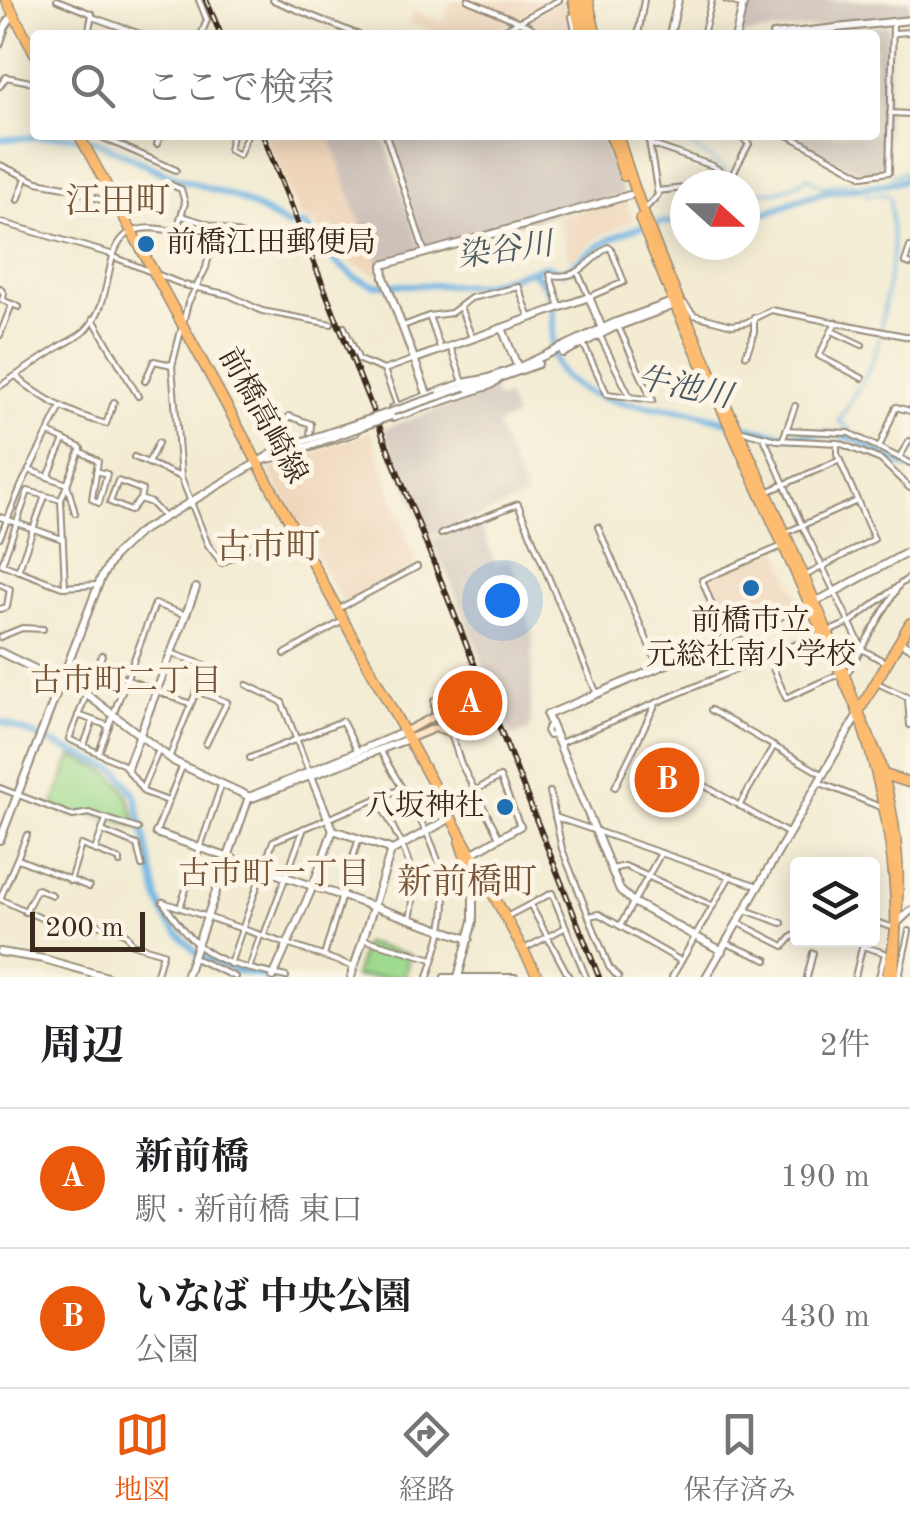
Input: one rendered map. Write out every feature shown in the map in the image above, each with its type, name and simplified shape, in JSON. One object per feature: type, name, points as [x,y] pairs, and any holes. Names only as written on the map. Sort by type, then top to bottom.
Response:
[{"type":"highway","points":[[578,0],[581,30]]},
{"type":"main road","points":[[6,0],[30,45]]},
{"type":"main road","points":[[578,0],[593,30]]},
{"type":"main road","name":"前橋高崎線","points":[[83,140],[538,977]]},
{"type":"main road","points":[[613,140],[630,194],[644,221]]},
{"type":"main road","points":[[614,140],[677,303],[888,775],[904,839],[905,924],[890,977]]},
{"type":"main road","points":[[733,424],[768,492],[805,576],[812,602]]},
{"type":"main road","points":[[860,709],[910,623]]},
{"type":"main road","points":[[456,694],[468,728],[456,735],[435,728],[408,733],[435,716],[436,700],[456,694]]},
{"type":"main road","points":[[408,733],[462,707]]},
{"type":"main road","points":[[888,775],[910,783]]},
{"type":"main road","points":[[888,775],[905,924]]},
{"type":"main road","points":[[453,820],[474,885],[488,883]]},
{"type":"street","points":[[56,0],[129,30]]},
{"type":"street","points":[[78,9],[82,0]]},
{"type":"street","points":[[200,0],[207,18],[203,30]]},
{"type":"street","points":[[273,0],[346,30]]},
{"type":"street","points":[[468,0],[532,30]]},
{"type":"street","points":[[503,30],[558,0]]},
{"type":"street","points":[[639,30],[644,0]]},
{"type":"street","points":[[671,30],[678,0]]},
{"type":"street","points":[[704,30],[712,0]]},
{"type":"street","points":[[726,0],[744,2],[737,30]]},
{"type":"street","points":[[0,45],[2,28],[13,14]]},
{"type":"street","points":[[89,30],[92,17]]},
{"type":"street","points":[[819,30],[910,20]]},
{"type":"street","points":[[796,140],[839,166],[872,176],[889,172],[893,22]]},
{"type":"street","points":[[893,34],[910,32]]},
{"type":"street","points":[[0,86],[6,77],[30,82]]},
{"type":"street","points":[[890,113],[910,114]]},
{"type":"street","points":[[109,140],[176,170]]},
{"type":"street","points":[[157,144],[159,140]]},
{"type":"street","points":[[231,140],[229,150],[239,155],[245,140]]},
{"type":"street","points":[[388,140],[425,253]]},
{"type":"street","points":[[644,221],[657,190],[649,140]]},
{"type":"street","points":[[736,170],[749,144],[745,140]]},
{"type":"street","points":[[650,144],[719,170]]},
{"type":"street","points":[[0,164],[26,178],[65,187],[122,211]]},
{"type":"street","points":[[18,200],[26,178]]},
{"type":"street","points":[[0,386],[85,332],[119,243],[133,230],[156,226],[176,232],[184,194],[172,184]]},
{"type":"street","points":[[657,190],[670,189]]},
{"type":"street","points":[[428,394],[384,277],[383,265],[630,194]]},
{"type":"street","points":[[182,216],[246,236]]},
{"type":"street","points":[[0,222],[114,256],[179,284],[229,295],[262,311],[331,324]]},
{"type":"street","points":[[214,228],[207,265],[182,322],[172,365],[181,478],[208,544],[222,564],[292,523]]},
{"type":"street","points":[[910,247],[905,262],[910,264]]},
{"type":"street","points":[[344,327],[355,357],[384,370],[530,318],[624,283],[611,248],[566,278],[549,276],[556,308]]},
{"type":"street","points":[[578,272],[630,397]]},
{"type":"street","points":[[403,326],[451,313],[470,298],[518,287],[530,318]]},
{"type":"street","points":[[0,288],[2,300],[16,305],[0,335]]},
{"type":"street","points":[[100,300],[108,303]]},
{"type":"street","points":[[0,840],[110,561],[164,517],[258,460],[502,378],[617,324],[677,303],[688,304],[694,315],[729,324],[742,324],[771,310],[910,337]]},
{"type":"street","points":[[460,307],[472,338]]},
{"type":"street","points":[[429,316],[440,350]]},
{"type":"street","points":[[746,355],[754,334],[754,317]]},
{"type":"street","points":[[93,319],[138,396]]},
{"type":"street","points":[[836,322],[819,356],[862,378]]},
{"type":"street","points":[[581,340],[607,394],[653,400],[617,324]]},
{"type":"street","points":[[502,328],[519,370]]},
{"type":"street","points":[[832,331],[862,345]]},
{"type":"street","points":[[450,346],[463,382]]},
{"type":"street","points":[[144,381],[155,361],[172,365]]},
{"type":"street","points":[[384,370],[398,406]]},
{"type":"street","points":[[502,378],[491,386],[393,420],[389,410],[463,382],[519,370]]},
{"type":"street","points":[[16,376],[37,396],[107,424],[114,402]]},
{"type":"street","points":[[439,397],[490,377]]},
{"type":"street","points":[[783,440],[795,406]]},
{"type":"street","points":[[0,537],[60,407]]},
{"type":"street","points":[[879,448],[896,407],[910,411]]},
{"type":"street","points":[[281,451],[310,436],[356,421],[359,430],[285,459],[281,451],[282,436],[289,416],[310,423],[310,436]]},
{"type":"street","points":[[733,424],[764,438],[837,442],[884,462],[910,488]]},
{"type":"street","points":[[786,430],[847,433],[910,463]]},
{"type":"street","points":[[49,433],[96,459],[92,499],[96,503],[102,500],[107,474]]},
{"type":"street","points":[[764,438],[863,650],[887,664]]},
{"type":"street","points":[[48,477],[64,440]]},
{"type":"street","points":[[899,458],[909,441]]},
{"type":"street","points":[[805,576],[874,539],[835,449],[837,442]]},
{"type":"street","points":[[148,463],[158,443]]},
{"type":"street","points":[[65,587],[61,500],[80,451]]},
{"type":"street","points":[[134,458],[181,478]]},
{"type":"street","points":[[768,492],[840,460]]},
{"type":"street","points":[[29,470],[65,483]]},
{"type":"street","points":[[96,471],[114,476]]},
{"type":"street","points":[[118,481],[142,490],[140,499],[130,511],[110,502],[118,481]]},
{"type":"street","points":[[65,483],[75,512]]},
{"type":"street","points":[[61,500],[28,491],[1,564],[65,587],[98,586]]},
{"type":"street","points":[[18,571],[46,495]]},
{"type":"street","points":[[140,499],[164,517]]},
{"type":"street","points":[[784,533],[857,501]]},
{"type":"street","points":[[442,534],[518,504],[597,694]]},
{"type":"street","points":[[0,517],[62,539]]},
{"type":"street","points":[[598,527],[659,668]]},
{"type":"street","points":[[726,640],[702,579],[783,545]]},
{"type":"street","points":[[767,960],[696,937],[633,902],[620,890],[557,744],[548,714],[812,602],[910,552]]},
{"type":"street","points":[[340,608],[417,567]]},
{"type":"street","points":[[557,744],[850,622],[910,577]]},
{"type":"street","points":[[0,584],[10,589],[7,607],[0,609]]},
{"type":"street","points":[[768,656],[786,698],[844,672],[863,650],[900,585]]},
{"type":"street","points":[[127,768],[196,588]]},
{"type":"street","points":[[99,752],[155,604],[186,616]]},
{"type":"street","points":[[285,654],[346,620]]},
{"type":"street","points":[[0,637],[22,628],[42,628]]},
{"type":"street","points":[[900,642],[910,648]]},
{"type":"street","points":[[0,652],[86,694],[182,767],[249,797],[261,797],[408,733]]},
{"type":"street","points":[[171,653],[204,666]]},
{"type":"street","points":[[102,655],[69,738],[127,768],[142,788],[168,801]]},
{"type":"street","points":[[97,668],[191,704]]},
{"type":"street","points":[[169,758],[203,674]]},
{"type":"street","points":[[876,682],[909,697],[910,725]]},
{"type":"street","points":[[247,685],[282,702],[333,830],[273,976]]},
{"type":"street","points":[[196,691],[226,702],[206,744]]},
{"type":"street","points":[[615,787],[656,703]]},
{"type":"street","points":[[706,977],[860,709]]},
{"type":"street","points":[[712,710],[822,774]]},
{"type":"street","points":[[78,715],[108,726]]},
{"type":"street","points":[[84,746],[93,721]]},
{"type":"street","points":[[250,758],[344,721],[358,755]]},
{"type":"street","points":[[451,734],[451,742],[499,837]]},
{"type":"street","points":[[378,746],[425,832],[444,878],[442,929],[428,977]]},
{"type":"street","points":[[740,806],[774,746]]},
{"type":"street","points":[[142,788],[159,750]]},
{"type":"street","points":[[663,762],[789,834]]},
{"type":"street","points":[[182,767],[156,832],[469,938]]},
{"type":"street","points":[[446,806],[502,778],[520,826],[471,853],[468,859],[474,885],[469,938],[458,976]]},
{"type":"street","points":[[818,782],[892,810]]},
{"type":"street","points":[[180,906],[221,786]]},
{"type":"street","points":[[0,788],[73,816],[87,813],[138,829]]},
{"type":"street","points":[[230,964],[273,841],[401,789]]},
{"type":"street","points":[[550,792],[562,849],[608,964],[618,977]]},
{"type":"street","points":[[186,977],[249,797]]},
{"type":"street","points":[[378,798],[403,844],[414,879],[410,918]]},
{"type":"street","points":[[555,817],[758,886]]},
{"type":"street","points":[[96,850],[106,820]]},
{"type":"street","points":[[352,977],[392,850],[453,820]]},
{"type":"street","points":[[249,969],[304,828]]},
{"type":"street","points":[[333,830],[392,850]]},
{"type":"street","points":[[102,831],[137,845],[142,866]]},
{"type":"street","points":[[27,836],[0,899],[50,921],[90,922],[123,932],[132,944],[163,953],[156,977]]},
{"type":"street","points":[[324,956],[358,838]]},
{"type":"street","points":[[70,881],[81,845],[120,860],[120,864]]},
{"type":"street","points":[[620,926],[661,853]]},
{"type":"street","points":[[18,859],[90,887]]},
{"type":"street","points":[[611,869],[622,865],[713,906]]},
{"type":"street","points":[[672,977],[730,876]]},
{"type":"street","points":[[25,912],[36,888],[52,896]]},
{"type":"street","points":[[506,917],[552,893],[586,977]]},
{"type":"street","points":[[235,977],[195,952],[162,902],[354,967]]},
{"type":"street","points":[[530,904],[569,977]]},
{"type":"street","points":[[745,910],[782,923]]},
{"type":"street","points":[[589,916],[599,914],[681,962]]},
{"type":"street","points":[[880,922],[905,924]]},
{"type":"street","points":[[738,923],[785,946],[790,940]]},
{"type":"street","points":[[523,950],[566,927]]},
{"type":"street","points":[[363,940],[433,959]]},
{"type":"street","points":[[856,977],[862,947]]},
{"type":"street","points":[[872,947],[885,953],[890,977]]},
{"type":"street","points":[[0,952],[44,959],[104,976]]},
{"type":"street","points":[[195,952],[286,977]]},
{"type":"street","points":[[808,977],[813,953]]},
{"type":"street","points":[[444,977],[515,977]]},
{"type":"shaded area","points":[[452,0],[552,0],[496,30],[427,30],[409,24],[413,11],[442,22]]},
{"type":"shaded area","points":[[566,0],[572,30],[538,30],[531,25],[532,16]]},
{"type":"shaded area","points":[[747,0],[910,0],[910,17],[788,30],[742,30]]},
{"type":"shaded area","points":[[889,25],[885,170],[866,174],[800,140],[880,140],[880,30],[844,30]]},
{"type":"shaded area","points":[[267,140],[332,140],[354,208],[380,263],[380,276],[351,263],[313,222],[300,217]]},
{"type":"shaded area","points":[[332,140],[385,140],[419,245],[416,253],[380,263],[354,208]]},
{"type":"shaded area","points":[[390,140],[603,140],[624,194],[426,252]]},
{"type":"shaded area","points":[[625,199],[633,220],[598,237],[570,261],[557,217]]},
{"type":"shaded area","points":[[493,389],[497,399],[506,397],[515,417],[496,425],[526,497],[428,537],[384,429]]},
{"type":"shaded area","points":[[371,432],[416,565],[343,604],[270,472]]},
{"type":"shaded area","points":[[479,522],[496,564],[510,559],[533,635],[530,730],[512,737],[450,580],[430,540]]},
{"type":"shaded area","name":"前橋市立 元総社南小学校","points":[[779,549],[799,601],[726,635],[704,579]]},
{"type":"green space","points":[[72,756],[117,780],[129,797],[137,827],[90,812],[73,815],[53,806]]},
{"type":"green space","points":[[653,759],[692,781],[680,801],[643,779]]},
{"type":"green space","points":[[364,943],[409,955],[405,977],[354,977]]},
{"type":"waterway","name":"染谷川","points":[[0,139],[30,138]]},
{"type":"waterway","name":"染谷川","points":[[92,140],[168,175],[238,198],[287,225],[304,225],[338,264],[356,278],[374,285],[481,285],[546,266],[564,272],[620,235],[650,224],[670,222]]},
{"type":"waterway","points":[[690,140],[725,170]]},
{"type":"waterway","points":[[891,176],[910,171]]},
{"type":"waterway","points":[[760,191],[777,191],[807,177],[824,187],[850,182],[860,190]]},
{"type":"waterway","name":"染谷川","points":[[760,215],[814,195],[910,178]]},
{"type":"waterway","points":[[852,432],[839,421],[878,345],[893,251],[890,198],[885,194],[866,195]]},
{"type":"waterway","name":"牛池川","points":[[532,272],[552,299],[554,358],[560,372],[586,391],[615,401],[691,412],[769,432],[841,435],[910,468]]},
{"type":"waterway","points":[[0,721],[119,771],[136,796],[158,899],[169,924],[199,955],[234,970],[274,977]]},
{"type":"waterway","points":[[0,904],[5,905]]},
{"type":"railway","points":[[206,0],[219,30]]},
{"type":"railway","points":[[265,140],[599,977]]},
{"type":"place","name":"前橋江田郵便局","points":[[146,244]]},
{"type":"place","name":"前橋市立 元総社南小学校","points":[[751,588]]},
{"type":"place","name":"新前橋","points":[[470,703]]},
{"type":"place","name":"いなば 中央公園","points":[[667,780]]},
{"type":"place","name":"八坂神社","points":[[505,807]]},
{"type":"district","name":"江田町","points":[[118,202]]},
{"type":"district","name":"古市町","points":[[268,548]]},
{"type":"district","name":"古市町二丁目","points":[[126,683]]},
{"type":"district","name":"古市町一丁目","points":[[274,876]]},
{"type":"district","name":"新前橋町","points":[[467,883]]}]
